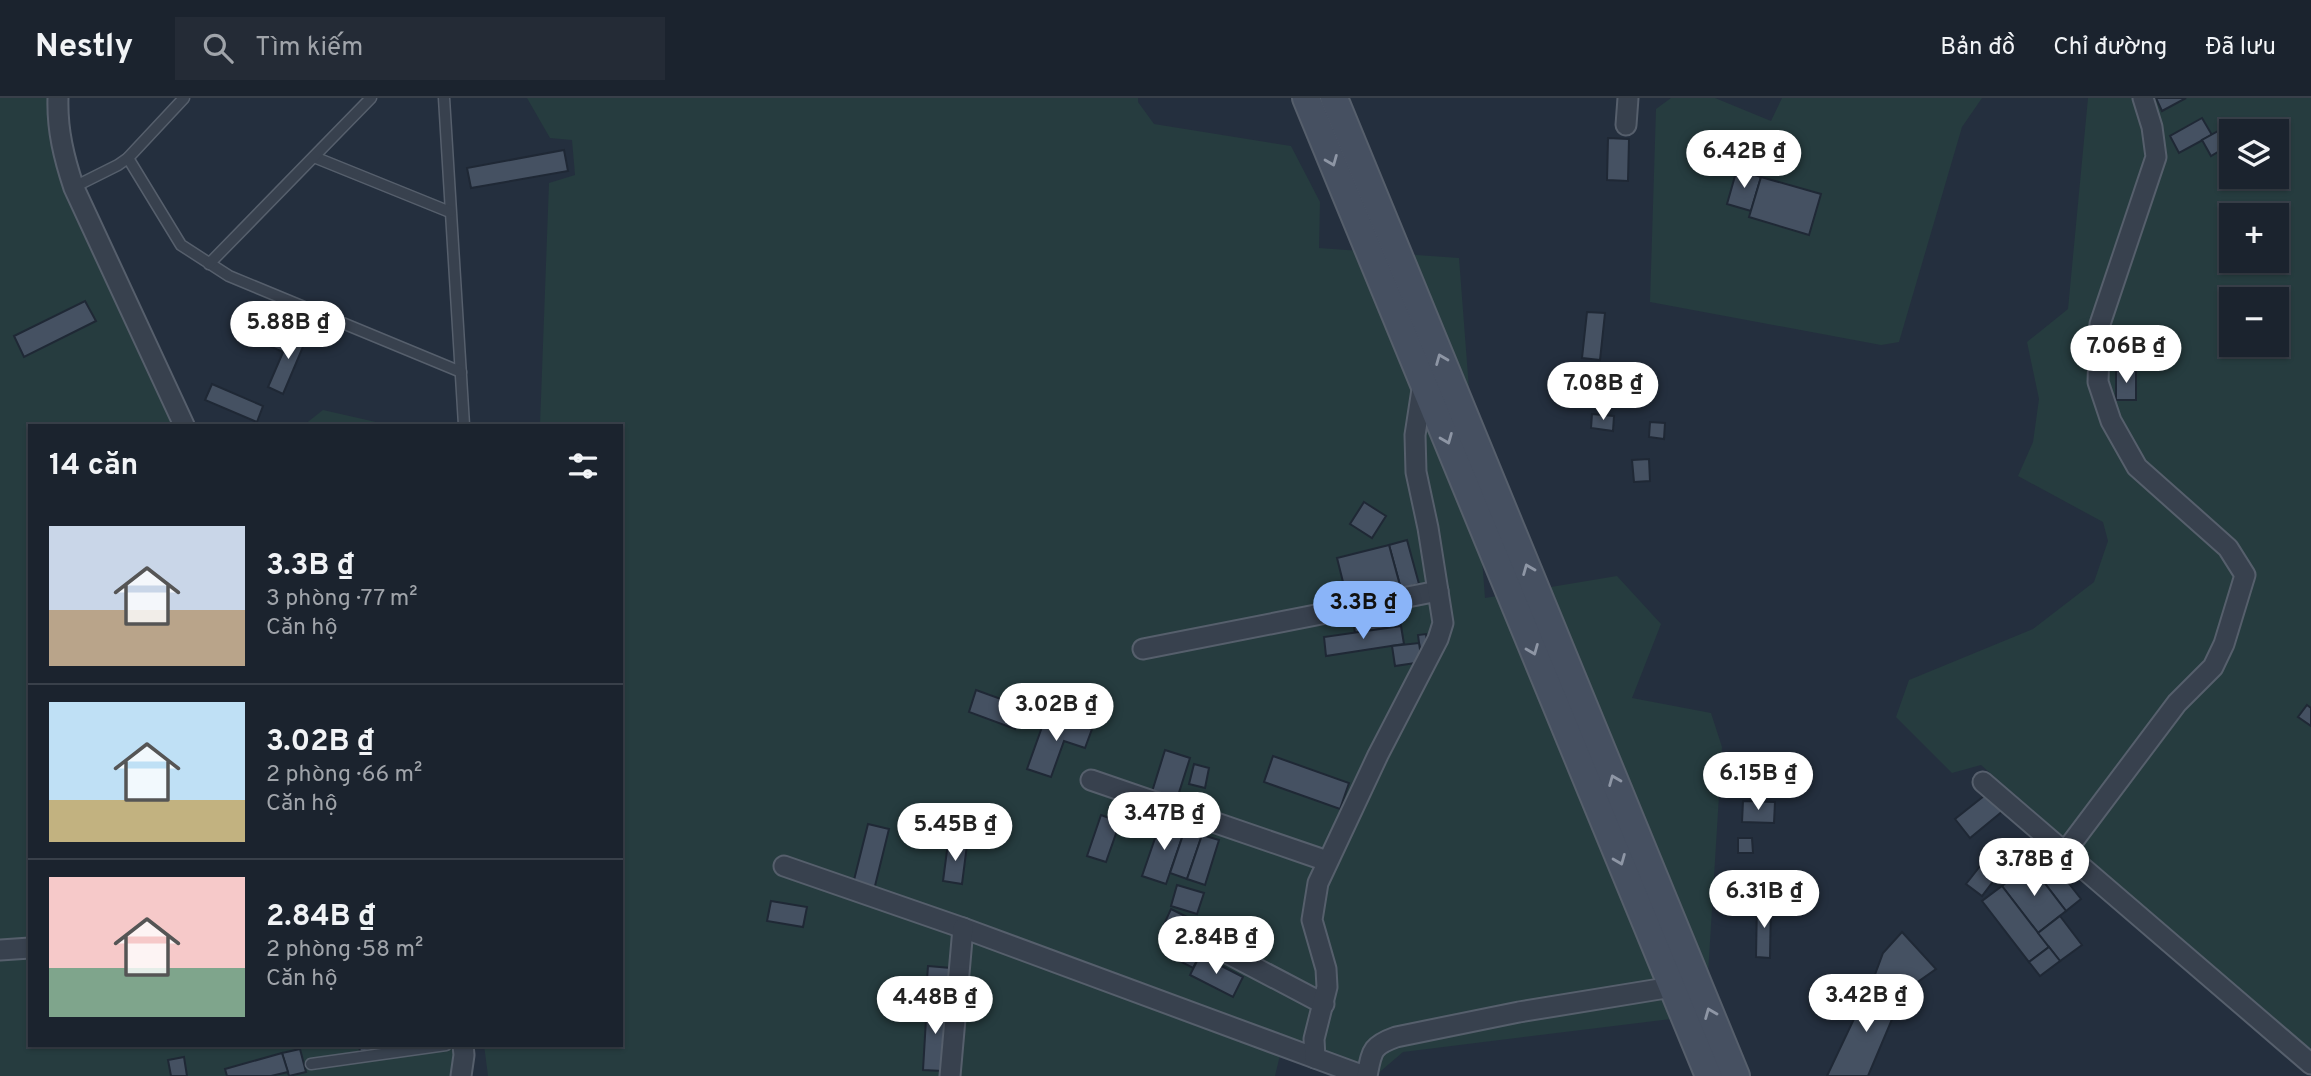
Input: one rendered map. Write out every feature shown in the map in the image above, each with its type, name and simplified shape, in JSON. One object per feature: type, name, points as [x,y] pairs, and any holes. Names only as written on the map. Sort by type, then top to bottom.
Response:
[{"type":"main road","points":[[1306,98],[1709,1076]]},
{"type":"main road","points":[[1334,98],[1736,1076]]},
{"type":"street","points":[[58,98],[57,119],[64,158],[74,187],[184,424]]},
{"type":"street","points":[[1626,125],[1628,98]]},
{"type":"street","points":[[2065,852],[2176,703],[2213,667],[2224,644],[2245,575],[2228,548],[2137,467],[2111,421],[2098,382],[2100,324],[2157,157],[2143,98]]},
{"type":"street","points":[[1315,1058],[1314,1039],[1327,987],[1326,969],[1312,920],[1318,883],[1438,639],[1443,623],[1416,472],[1415,435],[1423,382]]},
{"type":"street","points":[[1143,649],[1438,591]]},
{"type":"street","points":[[1091,780],[1327,861]]},
{"type":"street","points":[[1983,782],[2311,1064]]},
{"type":"street","points":[[784,866],[963,928],[1320,1062],[1365,1076],[1371,1054],[1377,1044],[1396,1037],[1519,1012],[1672,987]]},
{"type":"street","points":[[950,1076],[963,928]]},
{"type":"street","points":[[0,950],[28,948]]},
{"type":"street","points":[[1227,953],[1324,1004]]},
{"type":"street","points":[[461,1076],[463,1047]]},
{"type":"lane","points":[[74,187],[128,158],[184,98]]},
{"type":"lane","points":[[209,264],[371,98]]},
{"type":"lane","points":[[444,98],[464,424]]},
{"type":"lane","points":[[314,157],[450,212]]},
{"type":"lane","points":[[128,158],[181,245],[209,264],[229,276],[461,373]]},
{"type":"lane","points":[[312,1064],[432,1047]]},
{"type":"green space","points":[[0,98],[62,98],[74,188],[183,424],[28,424],[28,1047],[463,1047],[466,1076],[0,1076]]},
{"type":"green space","points":[[527,98],[1138,98],[1154,124],[1291,146],[1320,202],[1319,248],[1459,258],[1485,598],[1617,576],[1661,624],[1632,698],[1711,713],[1722,747],[1708,974],[1671,1019],[1403,1052],[1375,1076],[1280,1055],[1275,1076],[488,1076],[484,1047],[623,1047],[623,424],[540,424],[549,183],[575,175],[572,140],[550,138]]},
{"type":"green space","points":[[1671,98],[1715,98],[1771,121],[1782,98],[1982,98],[1962,127],[1899,342],[1881,345],[1650,302],[1656,109]]},
{"type":"green space","points":[[2088,98],[2311,98],[2311,1053],[1981,765],[1952,773],[1896,717],[1909,680],[2033,629],[2094,582],[2108,541],[2103,522],[2018,476],[2033,442],[2039,399],[2027,342],[2068,309]]},
{"type":"green space","points":[[323,410],[385,424],[305,424]]},
{"type":"building","points":[[2156,98],[2186,98],[2162,111]]},
{"type":"building","points":[[2202,118],[2212,135],[2179,153],[2170,136]]},
{"type":"building","points":[[2219,131],[2219,151],[2211,156],[2202,140]]},
{"type":"building","points":[[1608,138],[1629,139],[1628,181],[1607,180]]},
{"type":"building","points":[[564,150],[568,171],[471,188],[467,168]]},
{"type":"building","points":[[1737,169],[1761,177],[1751,211],[1727,204]]},
{"type":"building","points":[[1761,177],[1821,194],[1809,235],[1749,217]]},
{"type":"building","points":[[85,301],[96,321],[24,357],[14,336]]},
{"type":"building","points":[[1587,312],[1605,313],[1600,360],[1582,358]]},
{"type":"building","points":[[277,322],[293,329],[283,352],[267,345]]},
{"type":"building","points":[[293,329],[308,335],[283,394],[268,387]]},
{"type":"building","points":[[2116,370],[2136,371],[2136,400],[2116,400]]},
{"type":"building","points":[[212,384],[263,406],[257,422],[205,400]]},
{"type":"building","points":[[1592,414],[1614,416],[1613,431],[1591,428]]},
{"type":"building","points":[[1650,422],[1665,423],[1664,439],[1649,437]]},
{"type":"building","points":[[1649,459],[1650,481],[1634,482],[1632,460]]},
{"type":"building","points":[[1364,502],[1386,516],[1372,538],[1350,524]]},
{"type":"building","points":[[1407,540],[1419,584],[1401,589],[1389,545]]},
{"type":"building","points":[[1389,545],[1401,589],[1348,602],[1337,558]]},
{"type":"building","points":[[1400,613],[1401,626],[1355,633],[1353,620]]},
{"type":"building","points":[[1401,626],[1404,644],[1326,656],[1324,637]]},
{"type":"building","points":[[1426,634],[1429,657],[1421,658],[1418,635]]},
{"type":"building","points":[[1419,643],[1422,662],[1395,666],[1392,646]]},
{"type":"building","points":[[976,690],[1023,707],[1015,729],[969,712]]},
{"type":"building","points":[[2307,705],[2311,708],[2311,726],[2298,717]]},
{"type":"building","points":[[1047,713],[1092,729],[1085,748],[1064,741],[1051,777],[1027,769]]},
{"type":"building","points":[[1165,750],[1190,758],[1176,802],[1151,795]]},
{"type":"building","points":[[1273,756],[1349,783],[1340,809],[1264,782]]},
{"type":"building","points":[[1194,764],[1209,768],[1205,788],[1189,784]]},
{"type":"building","points":[[1989,792],[2004,810],[1970,838],[1955,819]]},
{"type":"building","points":[[1743,801],[1775,802],[1774,823],[1742,822]]},
{"type":"building","points":[[1101,815],[1120,822],[1106,862],[1087,856]]},
{"type":"building","points":[[1161,821],[1185,829],[1166,884],[1142,876]]},
{"type":"building","points":[[868,824],[889,829],[874,890],[853,884]]},
{"type":"building","points":[[1185,829],[1202,835],[1187,879],[1170,873]]},
{"type":"building","points":[[1202,835],[1219,840],[1205,885],[1187,879]]},
{"type":"building","points":[[1738,838],[1752,838],[1753,853],[1738,853]]},
{"type":"building","points":[[948,843],[967,845],[962,884],[943,881]]},
{"type":"building","points":[[1992,851],[2007,863],[1982,896],[1966,884]]},
{"type":"building","points":[[2045,853],[2081,899],[2066,911],[2030,864]]},
{"type":"building","points":[[2030,864],[2066,911],[2038,933],[2002,886]]},
{"type":"building","points":[[1177,885],[1204,893],[1197,914],[1171,906]]},
{"type":"building","points":[[2002,886],[2049,947],[2029,962],[1982,901]]},
{"type":"building","points":[[771,901],[807,907],[803,927],[767,921]]},
{"type":"building","points":[[1757,901],[1771,902],[1770,958],[1756,957]]},
{"type":"building","points":[[1171,909],[1227,937],[1214,963],[1159,935]]},
{"type":"building","points":[[2060,916],[2082,945],[2060,961],[2038,933]]},
{"type":"building","points":[[1902,932],[1936,969],[1902,993],[1873,980],[1883,953]]},
{"type":"building","points":[[1178,945],[1200,955],[1193,968],[1172,957]]},
{"type":"building","points":[[2049,947],[2060,961],[2040,976],[2029,962]]},
{"type":"building","points":[[1200,955],[1243,977],[1233,997],[1190,975]]},
{"type":"building","points":[[928,966],[951,968],[949,996],[926,994]]},
{"type":"building","points":[[1870,985],[1883,988],[1901,998],[1868,1076],[1827,1076]]},
{"type":"building","points":[[927,1002],[948,1003],[943,1071],[923,1070]]},
{"type":"building","points":[[359,1047],[374,1047],[375,1049],[360,1052]]},
{"type":"building","points":[[300,1049],[306,1072],[289,1076],[282,1053]]},
{"type":"building","points":[[282,1053],[288,1072],[271,1076],[227,1076],[225,1069]]},
{"type":"building","points":[[184,1057],[187,1076],[171,1076],[168,1060]]}]
